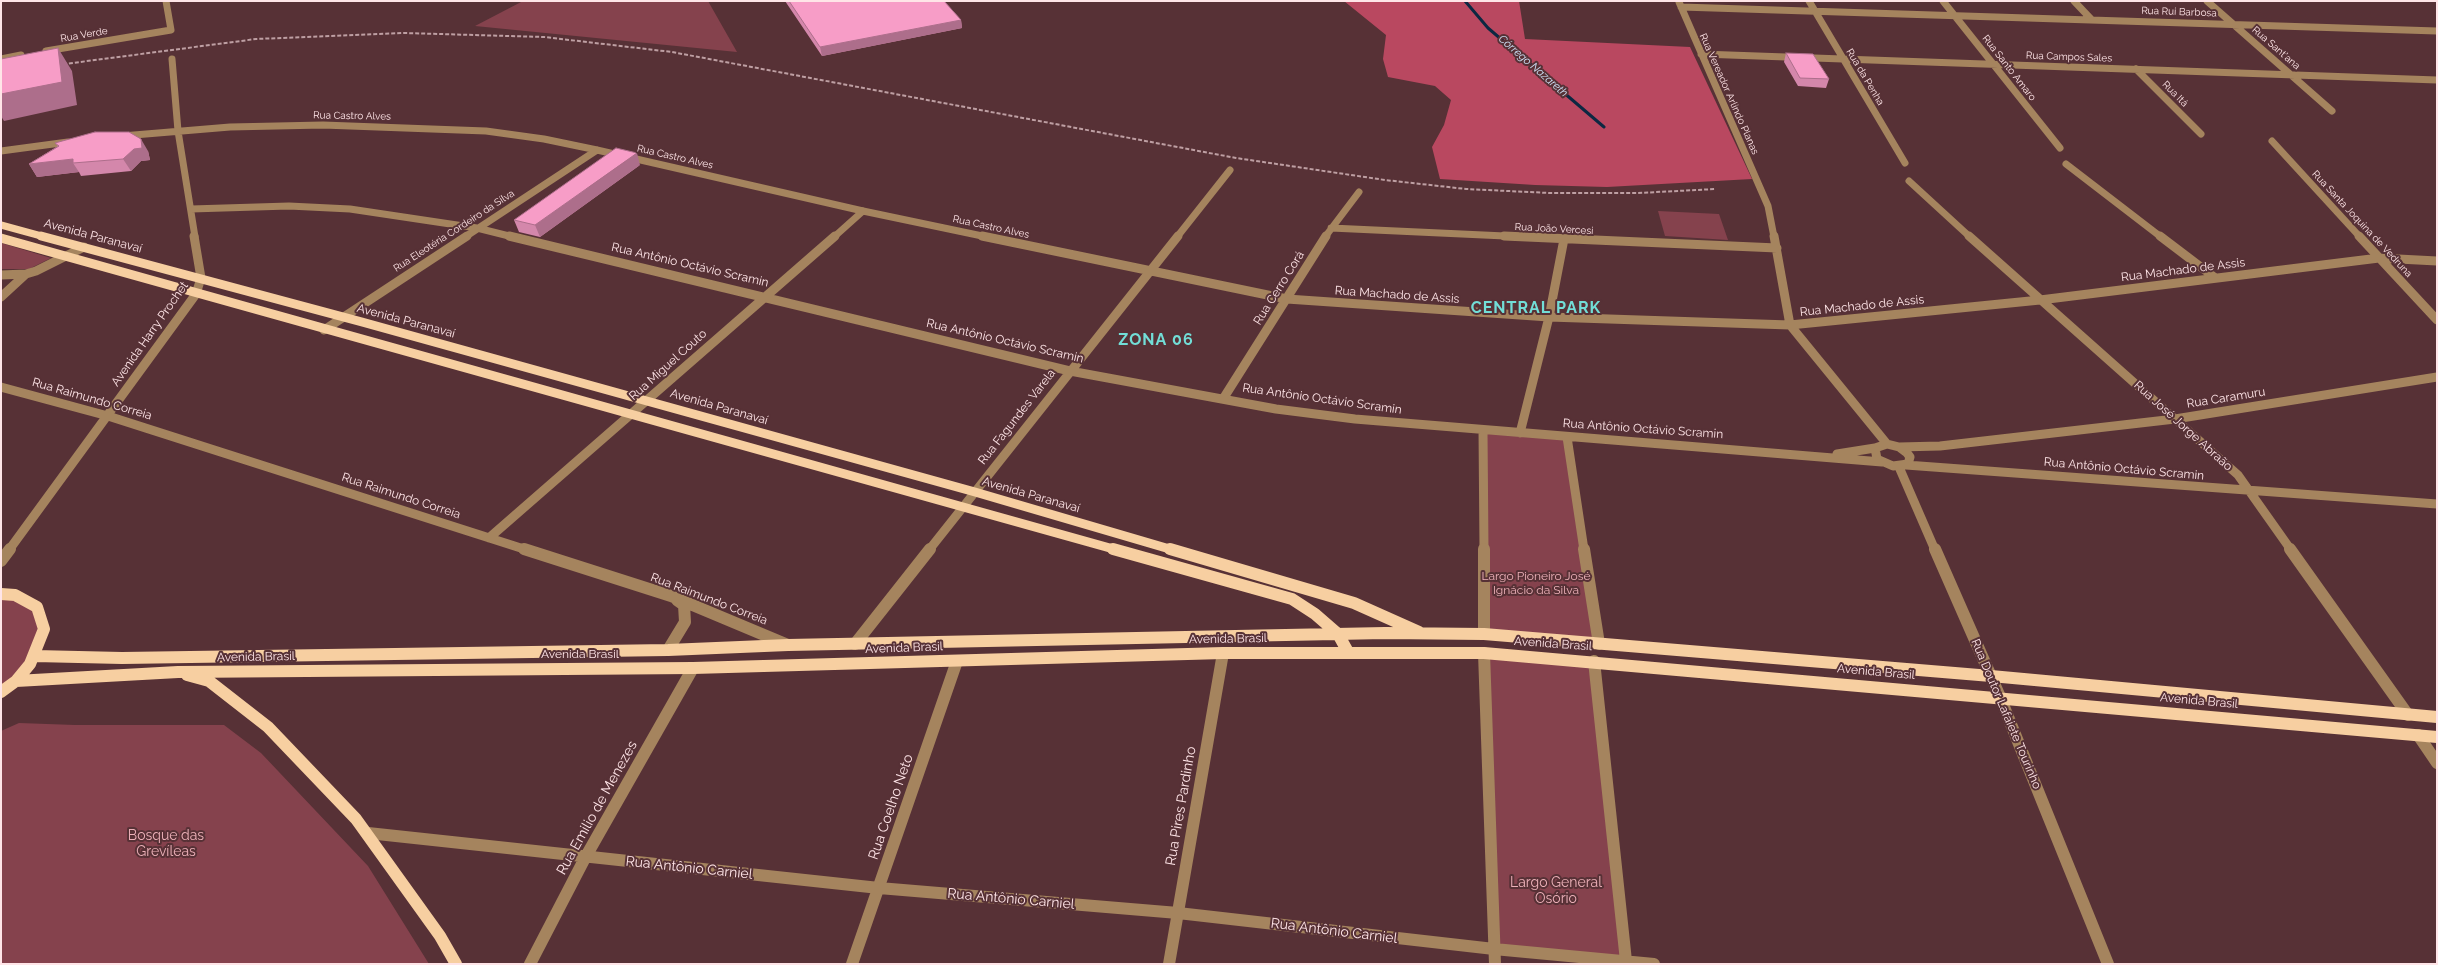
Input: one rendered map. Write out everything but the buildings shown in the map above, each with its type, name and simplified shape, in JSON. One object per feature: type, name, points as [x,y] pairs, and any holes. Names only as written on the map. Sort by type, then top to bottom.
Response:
[{"type":"main road","name":"Avenida Paranavaí","points":[[1,225],[201,278],[975,492],[1354,603],[1423,633]]},
{"type":"main road","points":[[1,238],[324,330],[631,414],[962,508],[1292,599],[1315,614],[1338,634],[1348,652]]},
{"type":"main road","points":[[1,594],[15,595],[37,607],[44,629],[35,656],[16,681],[1,692]]},
{"type":"main road","name":"Avenida Brasil","points":[[35,656],[122,658],[668,650],[788,645],[1338,634],[1484,634],[1991,676],[2437,717]]},
{"type":"main road","name":"Avenida Brasil","points":[[16,681],[178,672],[693,668],[1223,653],[1484,653],[1594,661],[2437,737]]},
{"type":"main road","points":[[178,672],[208,681],[227,693],[268,728],[368,833],[440,936],[456,964]]},
{"type":"street","name":"Rua Verde","points":[[40,52],[170,30],[166,1]]},
{"type":"street","name":"Rua da Penha","points":[[1809,1],[1842,59],[1905,162]]},
{"type":"street","name":"Rua Santo Amaro","points":[[1943,1],[2060,148]]},
{"type":"street","points":[[2074,1],[2091,19]]},
{"type":"street","name":"Rua Sant'ana","points":[[2207,1],[2332,111]]},
{"type":"street","name":"Rua Rui Barbosa","points":[[1680,4],[1814,10],[2437,31]]},
{"type":"street","name":"Rua Vereador Arlindo Planas","points":[[1680,4],[1768,206],[1777,248]]},
{"type":"street","points":[[1,59],[32,54]]},
{"type":"street","name":"Rua Campos Sales","points":[[1701,54],[2437,80]]},
{"type":"street","name":"Avenida Harry Prochet","points":[[1,561],[4,551],[108,416],[196,294],[201,278],[178,131],[172,59]]},
{"type":"street","name":"Rua Itá","points":[[2136,69],[2201,134]]},
{"type":"street","name":"Rua Castro Alves","points":[[115,137],[178,131],[323,125],[433,128],[544,139],[864,211],[1286,300]]},
{"type":"street","points":[[1,151],[76,141]]},
{"type":"street","name":"Rua Santa Joquina de Vedruna","points":[[2272,141],[2437,320]]},
{"type":"street","name":"Rua Eleotéria Cordeiro da Silva","points":[[324,330],[597,150]]},
{"type":"street","points":[[2066,164],[2214,278]]},
{"type":"street","name":"Rua Fagundes Varela","points":[[855,644],[1230,170]]},
{"type":"street","name":"Rua José Jorge Abraão","points":[[1910,181],[2040,300],[2238,475],[2252,492],[2408,715]]},
{"type":"street","name":"Rua Cerro Corá","points":[[1223,399],[1331,228],[1359,192]]},
{"type":"street","name":"Rua Antônio Octávio Scramin","points":[[191,209],[281,206],[350,209],[477,228],[1070,371],[1223,399],[1355,419],[1821,456],[1882,462],[1902,466],[2437,504]]},
{"type":"street","name":"Rua Miguel Couto","points":[[489,538],[764,296],[864,211]]},
{"type":"street","name":"Rua João Vercesi","points":[[1331,228],[1777,248]]},
{"type":"street","points":[[1520,432],[1549,317],[1564,239]]},
{"type":"street","points":[[1,297],[26,274],[66,257],[84,247]]},
{"type":"street","points":[[1777,248],[1790,325],[1887,444]]},
{"type":"street","name":"Rua Machado de Assis","points":[[1286,300],[1549,317],[1790,325],[2040,300],[2379,258],[2437,261]]},
{"type":"street","points":[[1,275],[26,274]]},
{"type":"street","name":"Rua Caramuru","points":[[1887,444],[1898,447],[1940,446],[2175,419],[2437,377]]},
{"type":"street","name":"Rua Raimundo Correia","points":[[1,387],[108,416],[671,596],[788,645]]},
{"type":"street","points":[[1483,430],[1484,634]]},
{"type":"street","points":[[1567,437],[1599,644]]},
{"type":"street","name":"Rua Antônio Octávio Scramin","points":[[1821,456],[1875,448],[1887,444]]},
{"type":"street","name":"Rua Doutor Lafaiete Tourinho","points":[[1898,447],[1910,457],[1910,461],[1902,466],[2000,697],[2108,964]]},
{"type":"street","points":[[1875,448],[1875,455],[1882,462]]},
{"type":"street","points":[[668,650],[685,622],[686,611],[684,605],[671,596]]},
{"type":"street","name":"Rua Pires Pardinho","points":[[1169,964],[1223,653]]},
{"type":"street","points":[[1484,653],[1495,964]]},
{"type":"street","name":"Rua Coelho Neto","points":[[852,964],[957,660]]},
{"type":"street","points":[[1594,661],[1626,961]]},
{"type":"street","name":"Rua Emilio de Menezes","points":[[530,964],[585,858],[693,668]]},
{"type":"street","points":[[2418,735],[2437,763]]},
{"type":"street","name":"Rua Antônio Carniel","points":[[368,833],[585,858],[879,888],[1178,913],[1494,949],[1654,964]]},
{"type":"green space","points":[[523,1],[708,1],[737,52],[475,26]]},
{"type":"green space","points":[[1658,211],[1719,214],[1728,240],[1665,236]]},
{"type":"green space","points":[[1,243],[51,258],[29,269],[1,269]]},
{"type":"green space","name":"Largo Pioneiro José Ignácio da Silva","points":[[1483,430],[1567,437],[1599,644],[1484,634]]},
{"type":"green space","points":[[1,594],[37,607],[44,629],[35,656],[1,692]]},
{"type":"green space","name":"Largo General Osório","points":[[1484,653],[1594,661],[1626,961],[1494,949]]},
{"type":"green space","name":"Bosque das Grevíleas","points":[[19,723],[75,725],[224,725],[261,753],[368,866],[429,964],[1,964],[1,731]]},
{"type":"shaded area","points":[[1344,1],[1519,1],[1525,39],[1690,47],[1752,179],[1607,187],[1535,185],[1440,179],[1432,147],[1444,125],[1451,100],[1435,86],[1388,77],[1383,59],[1386,35]]},
{"type":"waterway","name":"Córrego Nazareth","points":[[1465,1],[1488,28],[1604,127]]},
{"type":"railway","points":[[57,65],[256,39],[404,33],[544,37],[672,52],[1236,158],[1385,180],[1466,189],[1550,193],[1638,193],[1716,189]]},
{"type":"district","name":"CENTRAL PARK","points":[[1536,308]]},
{"type":"district","name":"ZONA 06","points":[[1156,340]]}]
